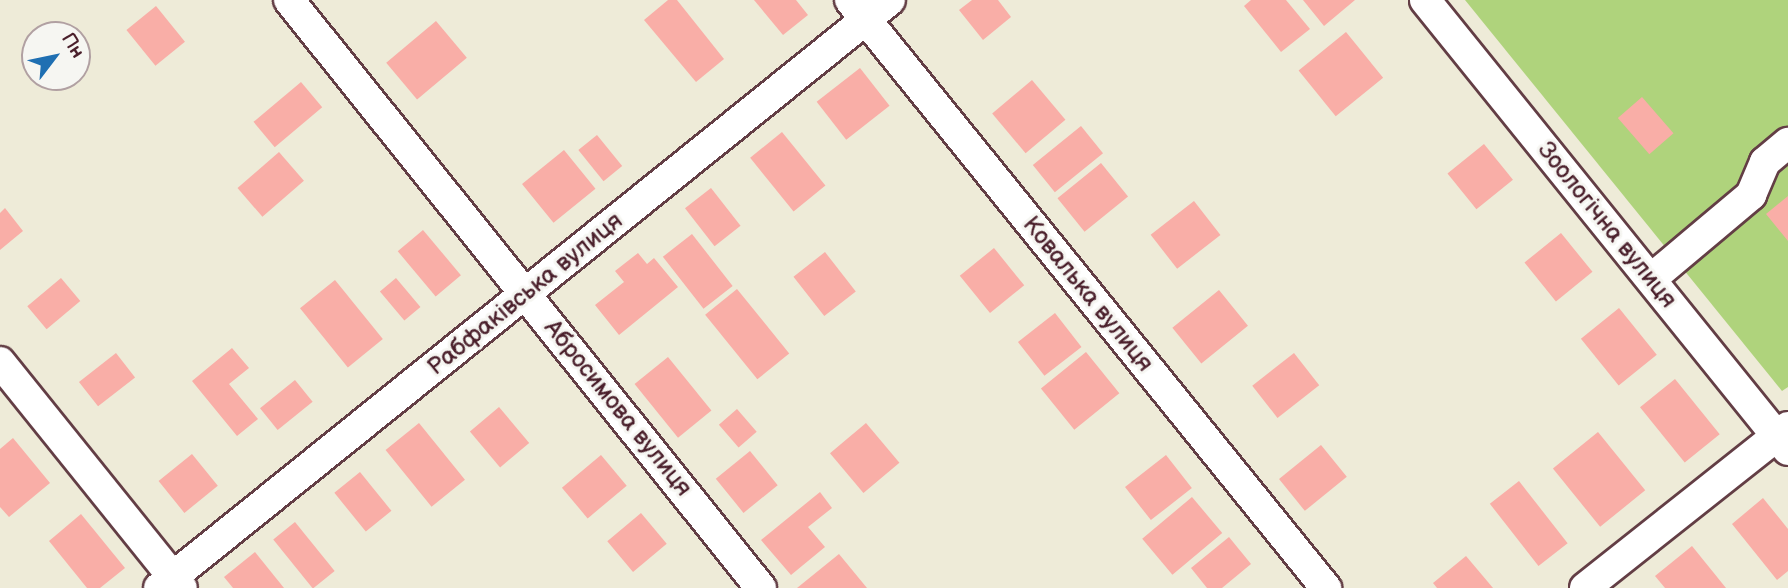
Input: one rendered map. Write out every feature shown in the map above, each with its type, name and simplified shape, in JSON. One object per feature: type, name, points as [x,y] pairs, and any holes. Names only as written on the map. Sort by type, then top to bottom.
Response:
[{"type":"street","name":"Абросимова вулиця","points":[[289,0],[761,588]]},
{"type":"street","name":"Рабфаківська вулиця","points":[[172,584],[526,293],[858,10],[890,0]]},
{"type":"street","name":"Зоологічна вулиця","points":[[1424,0],[1784,438]]},
{"type":"street","name":"Ковалька вулиця","points":[[858,10],[1326,588]]},
{"type":"street","points":[[1651,279],[1751,194],[1765,162],[1788,143]]},
{"type":"street","points":[[0,362],[172,584]]},
{"type":"street","points":[[1585,588],[1784,438]]},
{"type":"green space","points":[[1465,0],[1788,0],[1788,387],[1782,391]]},
{"type":"building","points":[[668,0],[677,0],[724,59],[696,82],[644,20]]},
{"type":"building","points":[[754,0],[796,0],[808,15],[783,35]]},
{"type":"building","points":[[972,0],[998,0],[1011,17],[983,40],[959,10]]},
{"type":"building","points":[[1251,0],[1286,0],[1310,29],[1281,52],[1244,6]]},
{"type":"building","points":[[1303,0],[1355,0],[1324,26]]},
{"type":"building","points":[[156,6],[185,42],[155,66],[126,30]]},
{"type":"building","points":[[436,21],[467,58],[417,100],[386,63]]},
{"type":"building","points":[[1346,32],[1383,78],[1336,116],[1299,70]]},
{"type":"building","points":[[860,68],[890,106],[846,140],[817,102]]},
{"type":"building","points":[[1032,80],[1065,120],[1026,153],[992,113]]},
{"type":"building","points":[[301,82],[322,107],[275,147],[254,122]]},
{"type":"building","points":[[1642,97],[1673,133],[1649,154],[1618,118]]},
{"type":"building","points":[[1081,126],[1103,153],[1055,192],[1033,165]]},
{"type":"building","points":[[782,132],[825,186],[794,211],[750,158]]},
{"type":"building","points":[[597,135],[622,166],[604,181],[578,150]]},
{"type":"building","points":[[1484,144],[1513,180],[1476,209],[1447,174]]},
{"type":"building","points":[[564,150],[595,189],[554,223],[522,184]]},
{"type":"building","points":[[279,152],[304,181],[262,217],[237,188]]},
{"type":"building","points":[[1101,163],[1128,196],[1085,232],[1057,198]]},
{"type":"building","points":[[711,188],[741,226],[715,246],[685,208]]},
{"type":"building","points":[[1788,196],[1788,241],[1766,214]]},
{"type":"building","points":[[1194,201],[1220,235],[1177,269],[1151,235]]},
{"type":"building","points":[[5,208],[23,231],[0,250],[0,213]]},
{"type":"building","points":[[423,230],[461,275],[436,296],[398,251]]},
{"type":"building","points":[[1561,233],[1592,272],[1556,301],[1524,263]]},
{"type":"building","points":[[692,234],[733,286],[703,309],[663,257]]},
{"type":"building","points":[[994,248],[1024,285],[990,313],[960,276]]},
{"type":"building","points":[[825,252],[856,291],[824,316],[793,277]]},
{"type":"building","points":[[638,253],[647,264],[654,258],[678,287],[619,335],[595,305],[624,282],[615,271]]},
{"type":"building","points":[[61,278],[80,301],[47,329],[27,306]]},
{"type":"building","points":[[396,278],[420,307],[404,321],[380,291]]},
{"type":"building","points":[[335,280],[383,339],[348,367],[300,308]]},
{"type":"building","points":[[737,289],[789,354],[757,379],[705,315]]},
{"type":"building","points":[[1219,290],[1248,326],[1201,364],[1172,328]]},
{"type":"building","points":[[1619,308],[1657,355],[1619,385],[1581,339]]},
{"type":"building","points":[[1055,313],[1081,347],[1044,376],[1018,342]]},
{"type":"building","points":[[232,348],[249,368],[229,384],[258,419],[237,436],[192,381]]},
{"type":"building","points":[[1086,352],[1119,393],[1074,430],[1041,389]]},
{"type":"building","points":[[116,353],[135,377],[98,406],[79,382]]},
{"type":"building","points":[[1294,353],[1319,385],[1277,418],[1252,386]]},
{"type":"building","points":[[668,357],[711,411],[678,438],[635,384]]},
{"type":"building","points":[[1675,379],[1720,434],[1685,462],[1640,407]]},
{"type":"building","points":[[295,380],[313,402],[278,430],[260,408]]},
{"type":"building","points":[[499,407],[529,443],[500,467],[470,431]]},
{"type":"building","points":[[737,409],[757,432],[739,447],[719,425]]},
{"type":"building","points":[[419,423],[465,480],[432,507],[386,450]]},
{"type":"building","points":[[866,423],[899,463],[863,493],[830,453]]},
{"type":"building","points":[[1598,432],[1645,490],[1600,527],[1553,469]]},
{"type":"building","points":[[13,438],[50,483],[9,517],[0,507],[0,449]]},
{"type":"building","points":[[1321,445],[1347,477],[1305,511],[1279,479]]},
{"type":"building","points":[[750,451],[778,485],[743,513],[716,479]]},
{"type":"building","points":[[192,454],[218,486],[184,513],[159,481]]},
{"type":"building","points":[[601,455],[627,486],[588,518],[562,488]]},
{"type":"building","points":[[1166,455],[1192,488],[1151,520],[1125,487]]},
{"type":"building","points":[[360,472],[391,511],[366,532],[334,493]]},
{"type":"building","points":[[1519,481],[1568,543],[1538,566],[1490,504]]},
{"type":"building","points":[[820,492],[832,508],[808,527],[825,547],[791,575],[761,540]]},
{"type":"building","points":[[1192,497],[1222,533],[1172,575],[1142,539]]},
{"type":"building","points":[[1763,498],[1788,529],[1788,571],[1777,580],[1732,524]]},
{"type":"building","points":[[641,513],[667,544],[633,572],[607,541]]},
{"type":"building","points":[[81,514],[125,568],[100,588],[87,588],[49,541]]},
{"type":"building","points":[[295,522],[335,571],[312,588],[273,540]]},
{"type":"building","points":[[1229,537],[1251,564],[1222,588],[1207,588],[1191,568]]},
{"type":"building","points":[[1692,546],[1726,588],[1665,588],[1655,576]]},
{"type":"building","points":[[255,552],[284,588],[233,588],[224,577]]},
{"type":"building","points":[[839,554],[867,588],[797,588]]},
{"type":"building","points":[[1466,556],[1493,588],[1437,588],[1433,583]]}]
